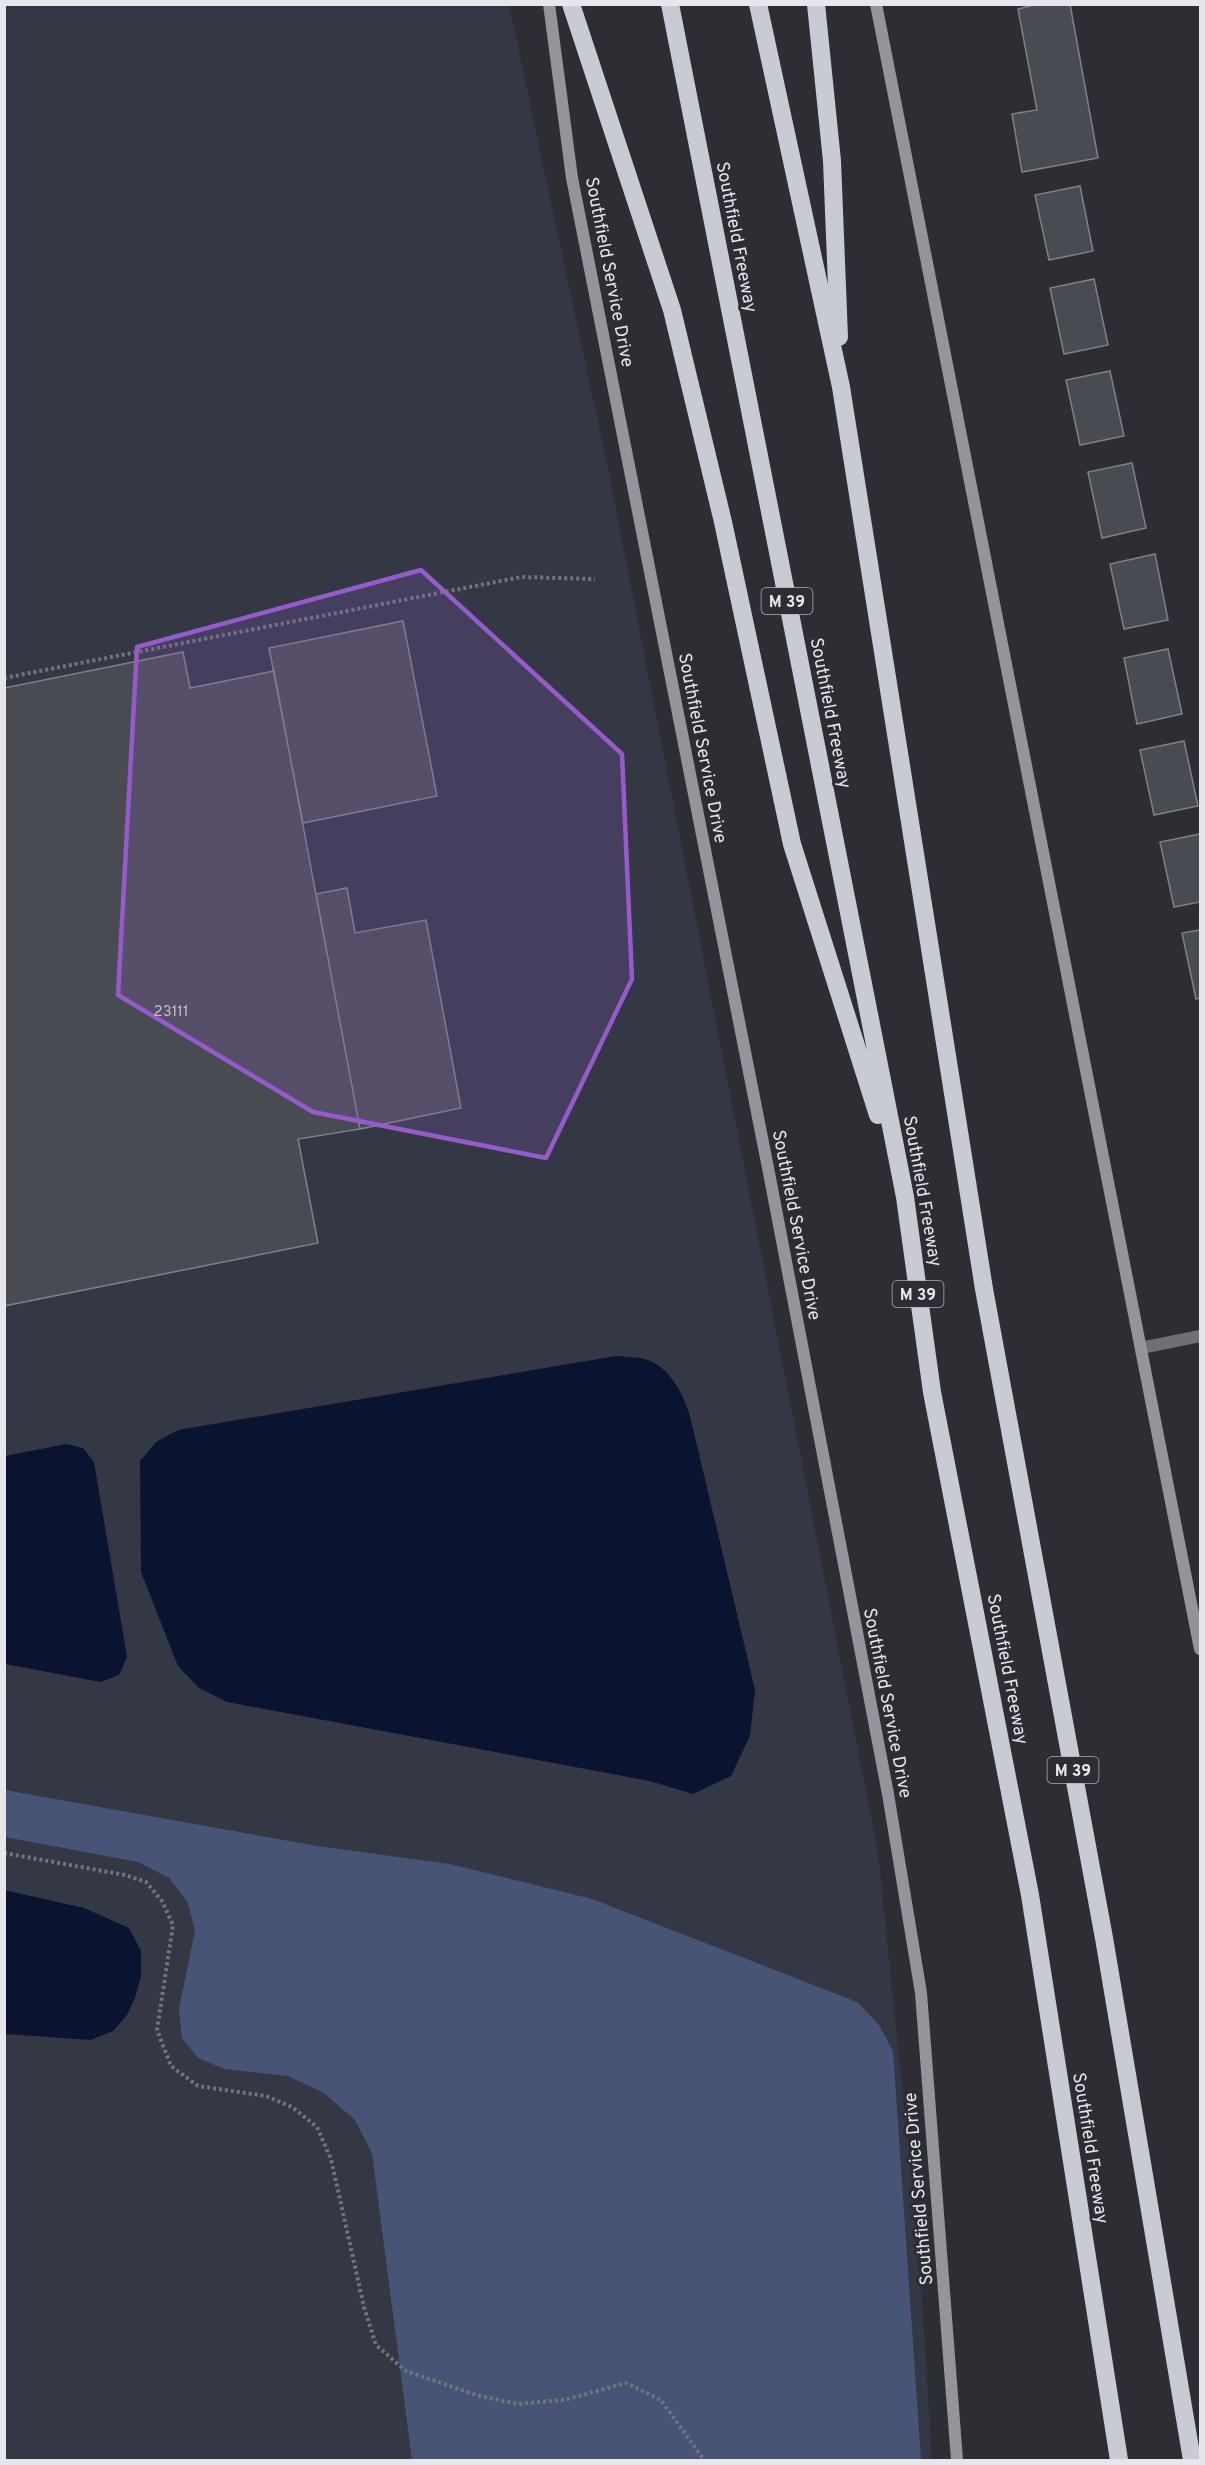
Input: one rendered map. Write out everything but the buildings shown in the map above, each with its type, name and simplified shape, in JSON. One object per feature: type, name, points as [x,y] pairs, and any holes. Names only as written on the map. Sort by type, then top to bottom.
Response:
[{"type":"highway","points":[[571,4],[672,310],[723,522],[792,844],[905,1197]]},
{"type":"highway","name":"Southfield Freeway","points":[[670,4],[905,1197],[932,1392],[1030,1895],[1119,2460]]},
{"type":"highway","name":"M 39","points":[[758,4],[842,387],[984,1289],[1104,1938],[1192,2460]]},
{"type":"highway","points":[[816,4],[832,161],[842,387]]},
{"type":"main road","name":"Southfield Service Drive","points":[[549,4],[572,178],[770,1178],[888,1794],[921,1993],[957,2460]]},
{"type":"main road","points":[[876,4],[1200,1649]]},
{"type":"street","points":[[1141,1348],[1200,1336]]},
{"type":"path","points":[[4,678],[521,577],[595,579]]},
{"type":"path","points":[[4,1853],[125,1875],[146,1882],[162,1901],[173,1925],[157,2030],[171,2066],[198,2086],[266,2096],[292,2107],[317,2127],[331,2159],[364,2307],[376,2345],[406,2371],[476,2395],[518,2404],[564,2400],[626,2383],[661,2400],[704,2460]]},
{"type":"highlighted area","points":[[421,570],[622,754],[632,979],[546,1158],[313,1112],[118,995],[137,647]]},
{"type":"shaded area","points":[[5,5],[509,5],[610,479],[878,1853],[919,2251],[932,2460],[5,2460]]},
{"type":"shaded area","points":[[616,1356],[645,1359],[662,1368],[679,1390],[690,1416],[755,1690],[750,1736],[731,1776],[693,1794],[650,1781],[227,1702],[199,1688],[178,1666],[141,1572],[140,1461],[156,1442],[178,1430]]},
{"type":"shaded area","points":[[66,1444],[83,1448],[94,1462],[127,1657],[119,1675],[101,1682],[5,1664],[5,1456]]},
{"type":"shaded area","points":[[5,1790],[317,1846],[450,1864],[592,1899],[857,2002],[879,2025],[893,2051],[921,2460],[412,2460],[372,2153],[355,2120],[324,2093],[288,2076],[224,2069],[198,2058],[182,2038],[179,2009],[195,1931],[188,1903],[169,1878],[138,1862],[5,1837]]},
{"type":"shaded area","points":[[4,1890],[84,1908],[129,1928],[141,1951],[141,1976],[127,2015],[113,2031],[91,2040],[5,2034]]}]
